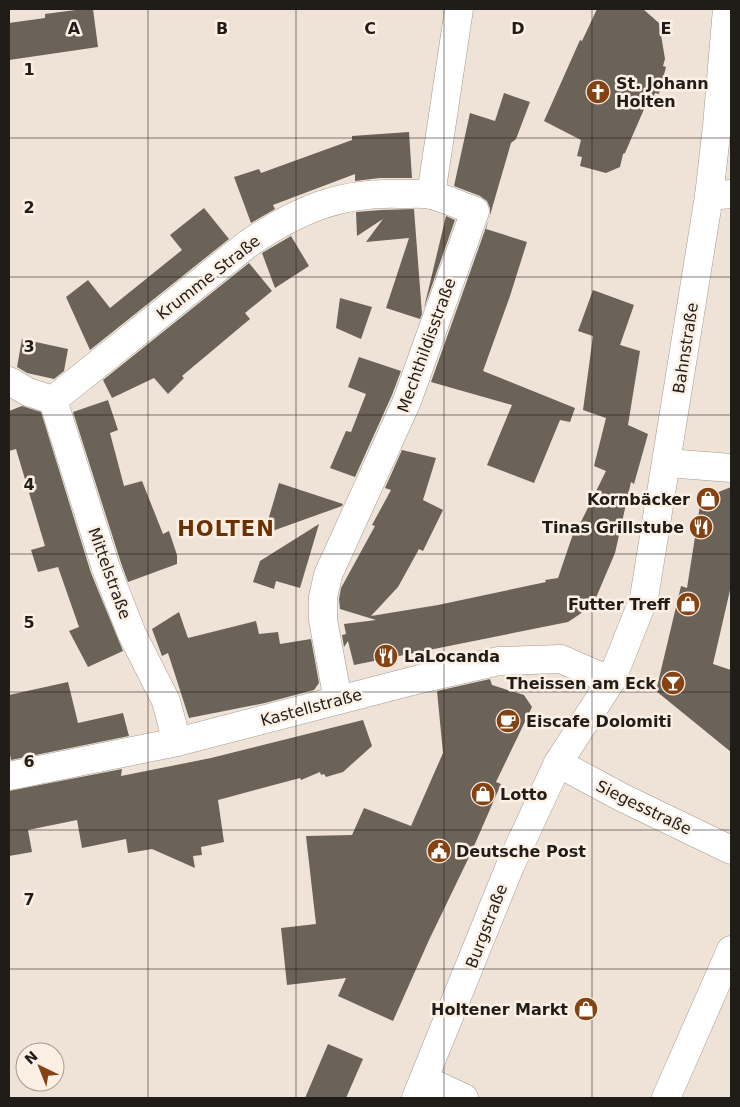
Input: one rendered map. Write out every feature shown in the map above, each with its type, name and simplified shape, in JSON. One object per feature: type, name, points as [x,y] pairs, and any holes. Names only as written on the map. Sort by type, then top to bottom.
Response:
[{"type":"street","points":[[431,195],[459,9]]},
{"type":"street","name":"Bahnstraße","points":[[611,681],[644,598],[667,463],[720,195],[717,126],[727,9]]},
{"type":"street","name":"Krumme Straße","points":[[53,400],[249,243],[292,217],[319,204],[348,197],[386,193],[431,195]]},
{"type":"street","name":"Mechthildisstraße","points":[[338,700],[323,620],[323,597],[328,575],[407,401],[475,211],[431,195]]},
{"type":"street","points":[[9,381],[28,392],[53,400]]},
{"type":"street","name":"Mittelstraße","points":[[53,400],[106,568],[132,634],[166,702],[177,742]]},
{"type":"street","points":[[667,463],[731,468]]},
{"type":"street","name":"Kastellstraße","points":[[9,776],[177,742],[420,678],[499,661],[561,659],[611,681]]},
{"type":"street","name":"Burgstraße","points":[[421,1089],[510,866],[558,763],[611,681]]},
{"type":"street","name":"Siegesstraße","points":[[558,763],[621,797],[731,850]]},
{"type":"street","points":[[666,1098],[731,950]]},
{"type":"street","points":[[421,1089],[464,1098]]},
{"type":"building","points":[[93,9],[98,47],[9,60],[9,23],[45,18],[45,14]]},
{"type":"building","name":"St. Johann Holten","points":[[597,9],[643,9],[659,23],[665,59],[663,66],[666,67],[659,94],[655,93],[652,101],[648,100],[623,154],[620,167],[606,173],[580,166],[582,157],[577,156],[581,140],[544,121],[580,40],[582,41]]},
{"type":"building","points":[[504,93],[530,102],[516,139],[511,143],[490,215],[487,201],[480,196],[454,186],[470,113],[495,121]]},
{"type":"building","points":[[409,132],[412,178],[380,178],[355,181],[355,174],[273,205],[275,209],[251,223],[234,177],[259,169],[261,173],[352,140],[352,136]]},
{"type":"building","points":[[204,208],[229,239],[90,350],[66,297],[88,280],[110,308],[182,250],[170,235]]},
{"type":"building","points":[[414,209],[422,314],[420,319],[386,308],[409,238],[366,242],[383,219],[357,236],[356,212]]},
{"type":"building","points":[[446,216],[455,220],[424,308]]},
{"type":"building","points":[[489,219],[486,229],[527,242],[483,371],[575,408],[570,422],[560,420],[534,483],[487,465],[512,405],[431,382]]},
{"type":"building","points":[[291,236],[309,266],[275,288],[262,253]]},
{"type":"building","points":[[249,263],[272,291],[245,313],[250,319],[182,376],[184,378],[168,394],[154,378],[112,398],[103,380]]},
{"type":"building","points":[[593,290],[634,305],[620,345],[640,351],[628,425],[648,434],[634,484],[631,482],[615,553],[595,600],[568,622],[354,665],[348,641],[344,647],[342,635],[346,634],[344,624],[376,620],[340,609],[341,588],[375,526],[372,525],[391,490],[385,488],[402,450],[436,458],[423,500],[443,510],[423,551],[419,549],[398,587],[371,616],[438,605],[558,578],[574,531],[576,532],[606,471],[594,466],[606,418],[583,410],[593,336],[578,331]]},
{"type":"building","points":[[340,298],[372,307],[361,339],[336,328]]},
{"type":"building","points":[[22,339],[68,349],[64,371],[54,379],[27,373],[17,367]]},
{"type":"building","points":[[359,357],[401,371],[355,477],[330,468],[346,431],[351,432],[366,394],[348,387]]},
{"type":"building","points":[[108,400],[118,430],[110,433],[124,486],[142,481],[163,534],[169,531],[177,555],[177,564],[128,582],[73,412]]},
{"type":"building","points":[[22,406],[41,412],[91,573],[123,651],[88,667],[69,631],[79,627],[58,567],[38,572],[31,550],[45,546],[16,449],[9,451],[9,411]]},
{"type":"building","points":[[279,483],[343,504],[342,506],[264,534]]},
{"type":"building","points":[[731,487],[731,586],[713,664],[731,670],[731,752],[656,691],[681,586],[687,588],[701,499]]},
{"type":"building","points":[[319,524],[300,588],[276,581],[274,589],[253,582],[260,561]]},
{"type":"building","points":[[179,612],[188,638],[256,621],[259,634],[278,632],[280,644],[311,639],[319,683],[314,690],[265,703],[189,718],[168,653],[162,656],[152,629]]},
{"type":"building","points":[[490,679],[492,685],[524,695],[532,707],[496,782],[501,784],[471,853],[393,1021],[338,996],[346,978],[287,985],[281,928],[316,924],[306,836],[352,835],[364,808],[411,826],[443,753],[437,691]]},
{"type":"building","points":[[68,682],[78,723],[123,713],[129,736],[11,760],[9,750],[9,695]]},
{"type":"building","points":[[363,720],[372,746],[343,772],[326,777],[324,774],[321,775],[320,772],[301,780],[300,778],[218,800],[224,842],[201,847],[202,855],[193,856],[195,868],[152,849],[128,853],[126,839],[82,848],[77,820],[28,830],[32,852],[9,856],[9,791],[122,769],[121,776],[211,758]]},
{"type":"building","points":[[328,1044],[363,1059],[346,1098],[305,1098]]},
{"type":"place","name":"St. Johann Holten","points":[[598,92]]},
{"type":"place","name":"Kornbäcker","points":[[708,499]]},
{"type":"place","name":"Tinas Grillstube","points":[[701,527]]},
{"type":"place","name":"Futter Treff","points":[[688,604]]},
{"type":"place","name":"LaLocanda","points":[[386,656]]},
{"type":"place","name":"Theissen am Eck","points":[[673,683]]},
{"type":"place","name":"Eiscafe Dolomiti","points":[[508,721]]},
{"type":"place","name":"Lotto","points":[[483,794]]},
{"type":"place","name":"Deutsche Post","points":[[439,851]]},
{"type":"place","name":"Holtener Markt","points":[[586,1009]]},
{"type":"district","name":"HOLTEN","points":[[226,529]]}]
